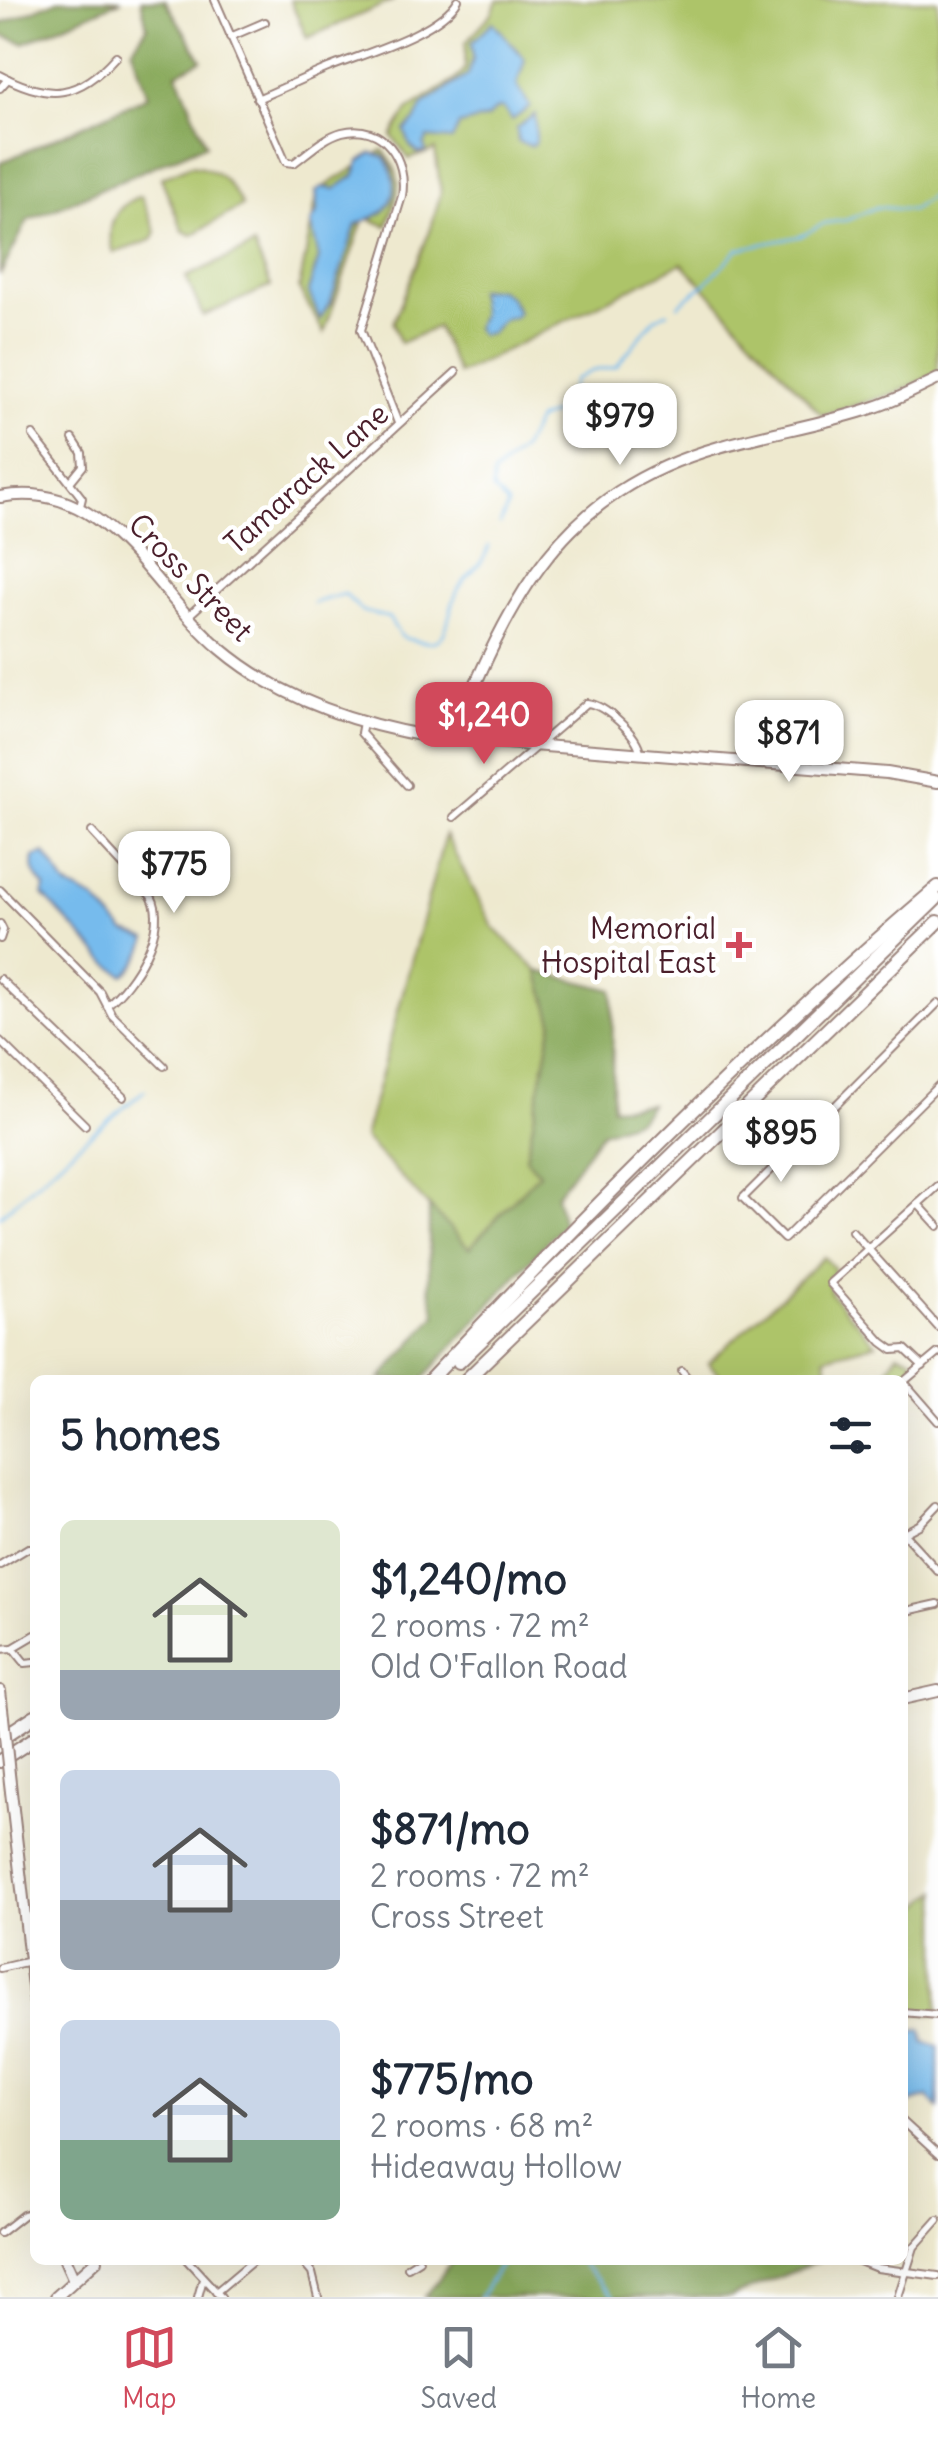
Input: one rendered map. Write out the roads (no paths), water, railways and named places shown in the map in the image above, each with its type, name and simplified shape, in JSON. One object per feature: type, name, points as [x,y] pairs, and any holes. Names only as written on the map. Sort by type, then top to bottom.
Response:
[{"type":"highway","points":[[435,1375],[648,1152],[796,1012],[938,887]]},
{"type":"highway","points":[[445,1375],[938,897]]},
{"type":"highway","points":[[471,1375],[938,922]]},
{"type":"highway","points":[[0,1739],[30,1719]]},
{"type":"highway","points":[[0,1760],[30,1741]]},
{"type":"main road","points":[[452,738],[510,608],[553,549],[598,506],[677,461],[873,408],[938,379]]},
{"type":"main road","name":"Cross Street","points":[[0,496],[46,494],[80,506],[106,524],[186,617],[248,669],[295,696],[363,722],[390,730],[452,738],[887,773],[938,782]]},
{"type":"main road","points":[[0,1691],[30,1962]]},
{"type":"main road","points":[[908,1698],[938,1691]]},
{"type":"main road","points":[[67,2265],[74,2280]]},
{"type":"main road","points":[[56,2297],[91,2265]]},
{"type":"street","points":[[215,0],[257,100],[290,164],[326,139],[355,131],[371,133],[385,141],[402,165],[402,196],[361,330],[398,424]]},
{"type":"street","points":[[257,100],[332,66],[396,43],[452,10],[458,0]]},
{"type":"street","points":[[230,37],[265,22]]},
{"type":"street","points":[[0,88],[4,77],[40,92],[73,90],[98,76],[116,56]]},
{"type":"street","name":"Tamarack Lane","points":[[186,617],[456,372]]},
{"type":"street","points":[[32,435],[82,498],[80,506]]},
{"type":"street","points":[[70,482],[79,474],[84,459],[73,439]]},
{"type":"street","points":[[454,817],[583,705],[596,704],[638,742],[640,752]]},
{"type":"street","points":[[363,722],[361,733],[407,785]]},
{"type":"street","points":[[92,832],[152,896],[156,908],[152,943],[107,1005]]},
{"type":"street","points":[[0,890],[100,992],[112,1016],[164,1066]]},
{"type":"street","points":[[0,924],[0,939]]},
{"type":"street","points":[[0,979],[123,1098]]},
{"type":"street","points":[[938,1004],[743,1198],[784,1240],[938,1086]]},
{"type":"street","points":[[0,1041],[85,1125]]},
{"type":"street","points":[[922,1366],[905,1349],[893,1350],[882,1342],[830,1283],[938,1186]]},
{"type":"street","points":[[918,1204],[938,1226]]},
{"type":"street","points":[[852,1232],[938,1327]]},
{"type":"street","points":[[908,1379],[938,1353]]},
{"type":"street","points":[[682,1371],[686,1375]]},
{"type":"street","points":[[908,1388],[938,1421]]},
{"type":"street","points":[[908,1530],[919,1525],[938,1504]]},
{"type":"street","points":[[908,1538],[938,1571]]},
{"type":"street","points":[[0,1564],[30,1548]]},
{"type":"street","points":[[908,1611],[938,1604]]},
{"type":"street","points":[[0,1649],[13,1648],[30,1638]]},
{"type":"street","points":[[13,1648],[25,1662],[30,1662]]},
{"type":"street","points":[[0,1968],[30,1962]]},
{"type":"street","points":[[908,2012],[938,2014]]},
{"type":"street","points":[[908,2124],[938,2154]]},
{"type":"street","points":[[0,2233],[30,2213]]},
{"type":"street","points":[[898,2297],[914,2247],[938,2220]]},
{"type":"street","points":[[192,2265],[219,2295],[249,2265]]},
{"type":"street","points":[[305,2265],[312,2273],[318,2297]]},
{"type":"street","points":[[870,2265],[938,2276]]},
{"type":"street","points":[[198,2297],[204,2278]]},
{"type":"water","points":[[493,22],[525,59],[517,84],[530,107],[512,120],[504,109],[498,108],[487,118],[459,125],[452,140],[428,138],[426,152],[418,153],[410,146],[405,130],[416,120],[423,105],[468,75],[472,42]]},
{"type":"water","points":[[535,114],[536,140],[532,146],[518,142],[517,128]]},
{"type":"water","points":[[372,153],[385,157],[388,163],[393,197],[382,212],[356,225],[331,301],[320,319],[308,291],[319,258],[311,223],[318,210],[316,191],[322,187],[335,189],[354,176],[360,161]]},
{"type":"water","points":[[498,289],[510,297],[518,312],[503,319],[490,333],[480,335],[475,328],[481,314],[477,290]]},
{"type":"water","points":[[45,853],[67,886],[94,899],[125,932],[147,939],[139,959],[124,975],[108,964],[43,895],[45,887],[33,862],[34,857]]},
{"type":"water","points":[[921,2029],[924,2042],[938,2046],[938,2108],[928,2097],[908,2103],[908,2033]]},
{"type":"waterway","points":[[678,305],[705,284],[738,249],[801,236],[825,223],[847,220],[877,207],[912,210],[938,191]]},
{"type":"waterway","points":[[500,524],[508,505],[493,490],[493,475],[523,448],[537,420],[565,409],[574,380],[592,371],[616,367],[654,319],[668,312]]},
{"type":"waterway","points":[[313,603],[344,594],[362,611],[389,618],[401,637],[438,640],[460,586],[482,561],[489,546]]},
{"type":"waterway","points":[[0,1216],[145,1090]]},
{"type":"waterway","points":[[480,2297],[500,2265]]},
{"type":"waterway","points":[[583,2265],[614,2297]]},
{"type":"place","name":"Memorial Hospital East","points":[[739,945]]}]
